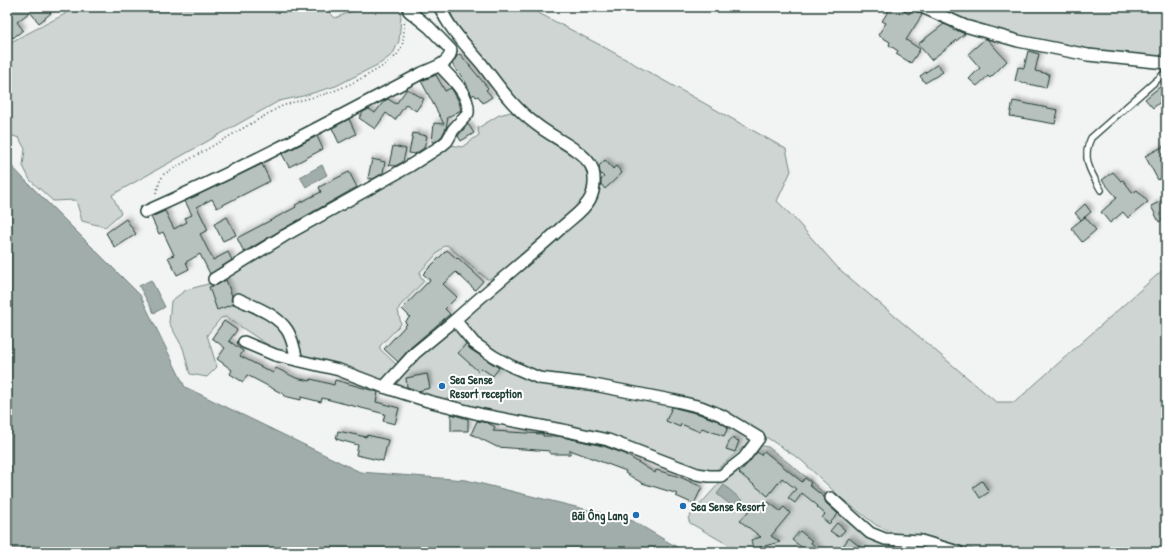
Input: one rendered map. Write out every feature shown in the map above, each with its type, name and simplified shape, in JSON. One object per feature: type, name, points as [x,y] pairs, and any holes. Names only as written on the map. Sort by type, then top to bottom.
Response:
[{"type":"street","points":[[384,387],[414,353],[540,247],[584,207],[590,199],[593,188],[594,176],[592,166],[585,158],[536,125],[507,98],[481,63],[448,25],[440,7]]},
{"type":"street","points":[[922,7],[965,26],[1018,41],[1088,55],[1166,63]]},
{"type":"street","points":[[145,212],[191,192],[422,73],[440,66],[451,55],[451,50],[410,9]]},
{"type":"street","points":[[214,279],[284,236],[408,167],[444,144],[453,130],[468,113],[468,109],[464,94],[440,66]]},
{"type":"street","points":[[238,299],[272,316],[280,322],[290,336],[297,360]]},
{"type":"street","points":[[244,342],[275,355],[339,370],[384,387],[428,401],[484,415],[567,430],[608,440],[697,474],[721,476],[744,458],[759,438],[721,415],[701,407],[589,384],[539,378],[492,356],[474,343],[455,320]]},
{"type":"street","points":[[832,498],[870,533],[885,539],[921,541],[958,552]]},
{"type":"lane","points":[[1101,190],[1087,164],[1087,152],[1091,138],[1166,72]]},
{"type":"path","points":[[156,193],[164,174],[278,108],[287,104],[325,94],[350,84],[390,61],[400,51],[402,46],[405,21],[410,9]]},
{"type":"shaded area","points":[[65,7],[324,7],[335,18],[363,7],[396,7],[400,10],[401,17],[399,41],[393,54],[381,63],[336,86],[303,96],[279,101],[112,195],[121,213],[105,227],[82,221],[76,200],[53,201],[30,180],[23,166],[25,149],[19,138],[7,134],[7,44],[65,14]]},
{"type":"shaded area","points":[[449,7],[527,7],[602,46],[786,149],[791,171],[777,201],[838,268],[996,402],[1015,402],[1166,267],[1166,552],[976,552],[972,549],[920,534],[903,537],[876,525],[841,498],[801,460],[760,433],[715,471],[699,471],[641,450],[485,413],[396,387],[394,380],[406,365],[587,210],[597,176],[514,97],[454,21]]},
{"type":"shaded area","points":[[934,7],[1166,7],[1166,58],[1103,51],[1042,41],[982,27]]},
{"type":"shaded area","points":[[511,112],[583,163],[590,179],[587,196],[575,210],[520,258],[492,279],[487,279],[447,245],[444,246],[420,272],[420,275],[424,281],[398,310],[401,324],[380,346],[380,349],[396,364],[396,369],[385,381],[378,381],[332,362],[274,349],[226,317],[221,318],[207,335],[217,367],[207,377],[190,374],[183,348],[169,323],[171,301],[186,290],[215,282],[451,145],[462,147],[479,135],[478,128],[499,115]]},
{"type":"shaded area","points":[[7,161],[140,295],[185,387],[360,472],[466,480],[633,521],[685,552],[7,552]]},
{"type":"shaded area","points":[[322,165],[327,175],[306,187],[300,177]]},
{"type":"shaded area","points":[[151,280],[165,307],[154,313],[139,286]]},
{"type":"shaded area","points":[[758,445],[768,447],[810,480],[846,514],[881,538],[932,549],[939,552],[741,552],[690,523],[688,518],[722,480],[726,480]]},
{"type":"shaded area","points":[[724,485],[744,502],[737,510],[717,494]]},
{"type":"building","points":[[7,7],[46,7],[51,13],[39,23],[30,12],[17,22],[23,30],[13,38],[7,30]]},
{"type":"building","points":[[891,7],[898,7],[909,14],[913,7],[915,7],[922,15],[906,40],[920,49],[911,63],[896,54],[898,51],[889,45],[890,42],[878,35],[886,23],[882,21]]},
{"type":"building","points":[[944,24],[951,27],[954,31],[956,30],[965,34],[931,60],[918,44]]},
{"type":"building","points":[[985,39],[987,39],[1007,61],[990,78],[988,76],[977,86],[969,79],[980,68],[968,54]]},
{"type":"building","points":[[1028,51],[1039,54],[1035,71],[1049,74],[1046,88],[1015,81],[1018,67],[1024,68]]},
{"type":"building","points":[[460,54],[488,88],[486,90],[492,97],[483,103],[478,96],[476,97],[474,94],[472,96],[465,81],[452,64]]},
{"type":"building","points":[[938,64],[943,72],[925,83],[920,76]]},
{"type":"building","points":[[436,75],[445,91],[451,88],[459,102],[461,110],[448,117],[446,128],[442,136],[435,142],[432,142],[434,123],[444,124],[421,81]]},
{"type":"building","points":[[1166,82],[1166,97],[1153,108],[1145,99]]},
{"type":"building","points":[[407,89],[424,99],[416,111],[406,104],[395,120],[386,113],[375,129],[359,118],[363,112],[369,109],[375,113],[384,101],[388,99],[396,104]]},
{"type":"building","points":[[1013,101],[1058,110],[1055,124],[1010,116]]},
{"type":"building","points":[[349,119],[356,134],[339,143],[332,128]]},
{"type":"building","points":[[468,124],[474,133],[461,141],[458,136]]},
{"type":"building","points":[[413,133],[427,136],[424,148],[415,154],[409,153]]},
{"type":"building","points":[[317,136],[323,149],[289,167],[282,154]]},
{"type":"building","points":[[1166,145],[1166,175],[1158,180],[1145,156]]},
{"type":"building","points":[[393,146],[406,149],[403,162],[395,166],[389,165]]},
{"type":"building","points":[[372,159],[385,162],[383,173],[373,179],[368,178]]},
{"type":"building","points":[[605,160],[613,169],[616,166],[622,173],[605,189],[601,184],[601,180],[604,177],[600,173],[599,166]]},
{"type":"building","points":[[262,164],[270,181],[217,208],[212,199],[197,207],[208,230],[200,234],[213,260],[228,252],[232,260],[210,274],[200,254],[186,262],[189,269],[177,275],[168,257],[174,255],[163,232],[159,234],[151,217],[165,211],[174,229],[187,222],[185,218],[192,215],[185,201]]},
{"type":"building","points":[[349,172],[357,187],[244,252],[237,238],[296,207],[295,205],[321,192],[319,187]]},
{"type":"building","points":[[1113,172],[1121,181],[1123,180],[1133,193],[1137,190],[1148,202],[1128,218],[1123,212],[1110,223],[1101,212],[1117,198],[1102,180]]},
{"type":"building","points":[[1166,199],[1166,218],[1159,222],[1151,206]]},
{"type":"building","points":[[1085,204],[1091,212],[1081,220],[1075,213]]},
{"type":"building","points":[[227,217],[236,235],[223,241],[214,224]]},
{"type":"building","points":[[1085,217],[1096,230],[1082,242],[1071,228]]},
{"type":"building","points":[[126,219],[136,234],[115,248],[106,233]]},
{"type":"building","points":[[447,250],[483,281],[475,290],[456,272],[443,284],[457,297],[445,309],[450,314],[410,348],[398,362],[384,349],[407,324],[405,322],[410,317],[402,309],[430,280],[423,274]]},
{"type":"building","points":[[226,280],[232,296],[231,300],[234,304],[217,310],[209,287]]},
{"type":"building","points":[[224,321],[237,330],[229,341],[243,351],[240,356],[273,373],[276,368],[296,378],[310,381],[311,379],[334,385],[335,380],[378,392],[376,402],[399,408],[395,424],[383,421],[385,414],[322,398],[321,402],[301,397],[301,400],[284,396],[285,395],[247,375],[243,382],[230,374],[232,370],[217,359],[225,348],[212,338]]},
{"type":"building","points":[[466,344],[470,349],[499,368],[493,376],[481,368],[478,371],[458,353]]},
{"type":"building","points":[[427,374],[430,388],[418,391],[407,387],[406,378]]},
{"type":"building","points":[[672,407],[718,421],[728,427],[724,436],[702,428],[700,432],[681,424],[680,427],[666,421]]},
{"type":"building","points":[[451,414],[468,419],[468,431],[451,431]]},
{"type":"building","points":[[477,421],[488,423],[495,427],[493,431],[558,436],[603,446],[625,454],[655,473],[656,470],[680,477],[702,487],[694,504],[676,496],[678,494],[642,483],[625,473],[626,471],[570,450],[570,454],[550,454],[550,451],[497,447],[471,434]]},
{"type":"building","points":[[338,431],[366,437],[367,435],[388,440],[383,461],[356,455],[358,445],[336,439]]},
{"type":"building","points":[[731,438],[739,441],[735,452],[726,449]]},
{"type":"building","points":[[764,451],[802,482],[805,478],[811,483],[809,485],[824,497],[826,503],[838,514],[829,524],[822,518],[825,514],[802,493],[795,503],[788,498],[796,489],[782,478],[768,496],[739,473],[757,452],[761,455]]},
{"type":"building","points":[[982,481],[989,492],[980,498],[973,487]]},
{"type":"building","points":[[768,502],[780,511],[784,507],[790,513],[771,536],[780,542],[753,549],[751,540],[761,537],[740,521],[754,505],[761,510]]},
{"type":"building","points":[[837,523],[845,530],[839,537],[830,531]]},
{"type":"building","points":[[800,531],[822,552],[808,552],[792,540]]},
{"type":"building","points":[[849,538],[866,552],[849,552],[842,547]]},
{"type":"place","name":"Sea Sense Resort reception","points":[[442,386]]},
{"type":"place","name":"Sea Sense Resort","points":[[683,506]]},
{"type":"place","name":"Bãi Ông Lang","points":[[636,515]]}]
